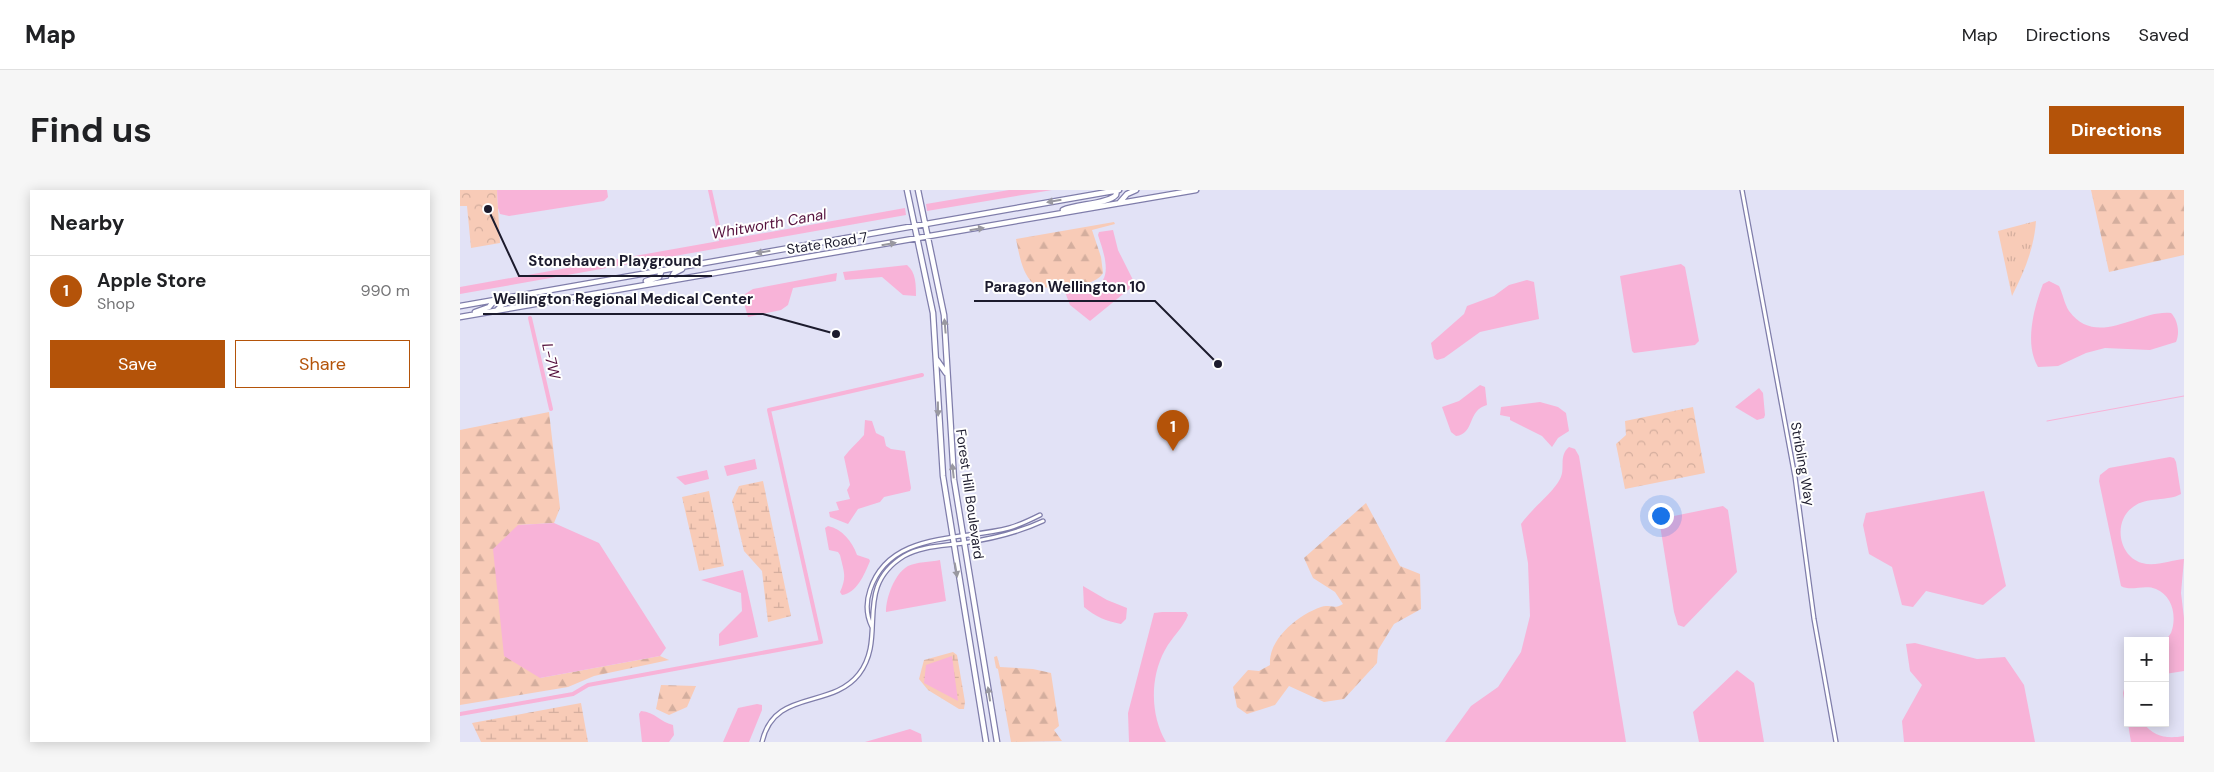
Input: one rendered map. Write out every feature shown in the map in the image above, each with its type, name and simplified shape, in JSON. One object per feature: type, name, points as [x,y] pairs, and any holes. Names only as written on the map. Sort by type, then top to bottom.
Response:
[{"type":"main road","name":"Forest Hill Boulevard","points":[[907,190],[932,313],[937,360],[940,447],[951,538],[986,742]]},
{"type":"main road","name":"Forest Hill Boulevard","points":[[918,190],[944,315],[952,467],[997,742]]},
{"type":"main road","name":"State Road 7","points":[[460,306],[1118,190]]},
{"type":"main road","points":[[1057,213],[1072,206],[1110,199],[1116,195],[1118,190]]},
{"type":"main road","points":[[1120,202],[1127,194],[1136,190]]},
{"type":"main road","name":"State Road 7","points":[[460,316],[1196,190]]},
{"type":"main road","points":[[671,280],[678,270],[698,264]]},
{"type":"main road","points":[[626,288],[655,279],[662,270]]},
{"type":"main road","points":[[497,310],[507,302],[531,294]]},
{"type":"main road","points":[[467,315],[489,307],[495,300]]},
{"type":"main road","points":[[937,360],[941,362],[947,375]]},
{"type":"street","name":"Stribling Way","points":[[1742,190],[1794,476],[1814,619],[1836,742]]},
{"type":"street","points":[[872,627],[867,610],[869,593],[883,566],[894,556],[911,546],[1007,529],[1040,515]]},
{"type":"street","points":[[762,742],[772,720],[787,707],[801,701],[835,693],[853,681],[863,669],[868,657],[873,600],[887,570],[894,563],[913,552],[1011,535],[1043,521]]},
{"type":"green space","points":[[460,190],[497,190],[500,243],[471,248],[467,206],[460,206]]},
{"type":"green space","points":[[2091,190],[2184,190],[2184,255],[2109,272]]},
{"type":"green space","points":[[2036,221],[2028,260],[2012,296],[1998,231]]},
{"type":"green space","points":[[1114,222],[1115,224],[1092,230],[1101,257],[1103,273],[1098,278],[1081,285],[1059,288],[1039,286],[1029,279],[1022,263],[1016,239]]},
{"type":"green space","points":[[1693,407],[1705,473],[1625,489],[1616,444],[1626,435],[1625,421]]},
{"type":"green space","points":[[549,412],[560,508],[554,523],[518,525],[540,678],[660,656],[669,660],[594,676],[568,687],[460,705],[460,430]]},
{"type":"green space","points":[[763,481],[791,616],[768,622],[762,571],[744,551],[732,501],[739,486]]},
{"type":"green space","points":[[709,491],[724,566],[699,571],[682,497]]},
{"type":"green space","points":[[1366,503],[1400,566],[1420,574],[1421,609],[1394,624],[1378,650],[1377,663],[1344,699],[1324,702],[1289,686],[1275,705],[1247,714],[1237,707],[1233,687],[1248,670],[1259,671],[1270,665],[1271,655],[1279,637],[1294,622],[1321,607],[1337,607],[1343,604],[1335,592],[1313,578],[1304,558]]},
{"type":"green space","points":[[953,652],[957,655],[965,702],[964,709],[959,709],[928,690],[919,679],[924,660]]},
{"type":"green space","points":[[997,656],[1000,667],[1033,669],[1051,673],[1059,726],[1054,730],[1062,741],[1011,742],[998,669],[996,668],[994,657]]},
{"type":"green space","points":[[661,685],[696,686],[687,707],[669,715],[656,709]]},
{"type":"green space","points":[[581,703],[588,742],[481,742],[472,723]]},
{"type":"shaded area","points":[[497,190],[607,190],[608,197],[604,201],[509,216],[500,214]]},
{"type":"shaded area","points":[[1009,190],[1052,190],[927,211],[926,204]]},
{"type":"shaded area","points":[[905,208],[906,215],[460,294],[460,287]]},
{"type":"shaded area","points":[[1113,230],[1118,250],[1134,282],[1133,286],[1090,321],[1070,305],[1065,292],[1093,288],[1104,279],[1106,264],[1098,235],[1099,232]]},
{"type":"shaded area","points":[[1681,264],[1685,267],[1699,341],[1695,345],[1634,353],[1632,351],[1620,276]]},
{"type":"shaded area","points":[[907,265],[914,275],[916,296],[903,295],[882,277],[845,280],[843,272]]},
{"type":"shaded area","points":[[837,273],[836,281],[793,288],[788,305],[781,310],[748,317],[742,296],[753,289]]},
{"type":"shaded area","points":[[1527,280],[1534,282],[1539,319],[1480,332],[1444,358],[1437,360],[1434,358],[1431,343],[1464,314],[1467,306],[1494,296],[1509,285]]},
{"type":"shaded area","points":[[2049,281],[2059,286],[2069,311],[2080,322],[2092,327],[2118,325],[2159,313],[2171,313],[2178,327],[2176,342],[2150,350],[2105,348],[2086,353],[2058,366],[2038,367],[2032,347],[2032,326],[2036,304],[2043,284]]},
{"type":"shaded area","points":[[1480,385],[1485,387],[1487,405],[1476,412],[1466,431],[1456,436],[1451,432],[1442,407],[1459,401]]},
{"type":"shaded area","points":[[1759,388],[1763,393],[1765,415],[1764,418],[1757,420],[1735,407]]},
{"type":"shaded area","points":[[1540,402],[1558,407],[1566,413],[1569,431],[1558,438],[1552,447],[1542,436],[1510,420],[1510,417],[1500,415],[1501,407]]},
{"type":"shaded area","points":[[865,420],[872,421],[876,433],[884,437],[886,446],[891,449],[905,451],[911,488],[910,491],[884,497],[880,502],[858,509],[848,524],[830,517],[829,512],[839,510],[836,502],[850,499],[847,490],[850,485],[844,457],[864,435]]},
{"type":"shaded area","points":[[1569,447],[1575,449],[1579,456],[1626,742],[1445,742],[1471,706],[1498,687],[1521,652],[1530,616],[1528,563],[1521,524],[1560,479],[1564,454]]},
{"type":"shaded area","points":[[2170,457],[2174,458],[2176,462],[2181,494],[2170,498],[2144,501],[2133,507],[2123,521],[2121,538],[2123,546],[2128,553],[2142,563],[2158,564],[2184,559],[2181,593],[2184,618],[2184,671],[2169,673],[2168,637],[2174,620],[2170,602],[2162,592],[2156,589],[2147,587],[2125,588],[2121,586],[2099,481],[2100,475],[2109,468]]},
{"type":"shaded area","points":[[755,459],[757,469],[727,476],[724,466]]},
{"type":"shaded area","points":[[707,470],[709,479],[685,485],[676,477]]},
{"type":"shaded area","points":[[1984,491],[2006,586],[1983,605],[1926,591],[1913,607],[1902,605],[1892,567],[1869,554],[1863,525],[1866,513]]},
{"type":"shaded area","points":[[1723,506],[1728,510],[1737,572],[1684,627],[1678,625],[1674,612],[1659,519]]},
{"type":"shaded area","points":[[554,523],[599,543],[666,648],[660,656],[540,678],[504,656],[493,549],[518,525]]},
{"type":"shaded area","points":[[828,526],[838,530],[849,540],[857,555],[870,561],[856,587],[847,594],[842,595],[840,592],[844,582],[844,570],[838,552],[829,550],[825,528]]},
{"type":"shaded area","points":[[940,560],[946,601],[886,612],[887,600],[892,587],[903,570],[915,564]]},
{"type":"shaded area","points":[[743,570],[758,637],[719,646],[719,634],[742,611],[741,593],[701,580]]},
{"type":"shaded area","points":[[1083,586],[1107,600],[1127,608],[1126,619],[1121,624],[1116,623],[1101,618],[1084,607]]},
{"type":"shaded area","points":[[1186,612],[1188,615],[1184,624],[1165,650],[1157,672],[1154,696],[1155,708],[1157,720],[1166,742],[1129,742],[1128,713],[1154,613]]},
{"type":"shaded area","points":[[1915,643],[1977,659],[2005,657],[2024,685],[2035,742],[1904,742],[1902,721],[1922,685],[1910,671],[1906,644]]},
{"type":"shaded area","points":[[952,656],[958,701],[924,683],[926,665]]},
{"type":"shaded area","points":[[1737,670],[1754,683],[1764,742],[1699,742],[1693,712]]},
{"type":"shaded area","points":[[757,704],[762,705],[762,710],[749,742],[723,742],[738,708]]},
{"type":"shaded area","points":[[641,711],[650,713],[664,722],[673,725],[674,735],[669,742],[642,742],[639,714]]},
{"type":"shaded area","points":[[2129,727],[2146,727],[2161,736],[2184,736],[2184,742],[2131,742]]},
{"type":"shaded area","points":[[910,729],[921,734],[922,742],[865,742]]},
{"type":"waterway","name":"Whitworth Canal","points":[[710,190],[722,244]]},
{"type":"waterway","name":"L-7W","points":[[530,318],[551,409]]},
{"type":"waterway","points":[[460,714],[573,694],[588,685],[821,642],[769,410],[922,375]]},
{"type":"waterway","points":[[2047,421],[2184,396]]},
{"type":"place","name":"Stonehaven Playground","points":[[488,209]]},
{"type":"place","name":"Wellington Regional Medical Center","points":[[836,334]]},
{"type":"place","name":"Paragon Wellington 10","points":[[1218,364]]},
{"type":"place","name":"Apple Store","points":[[1173,451]]}]
